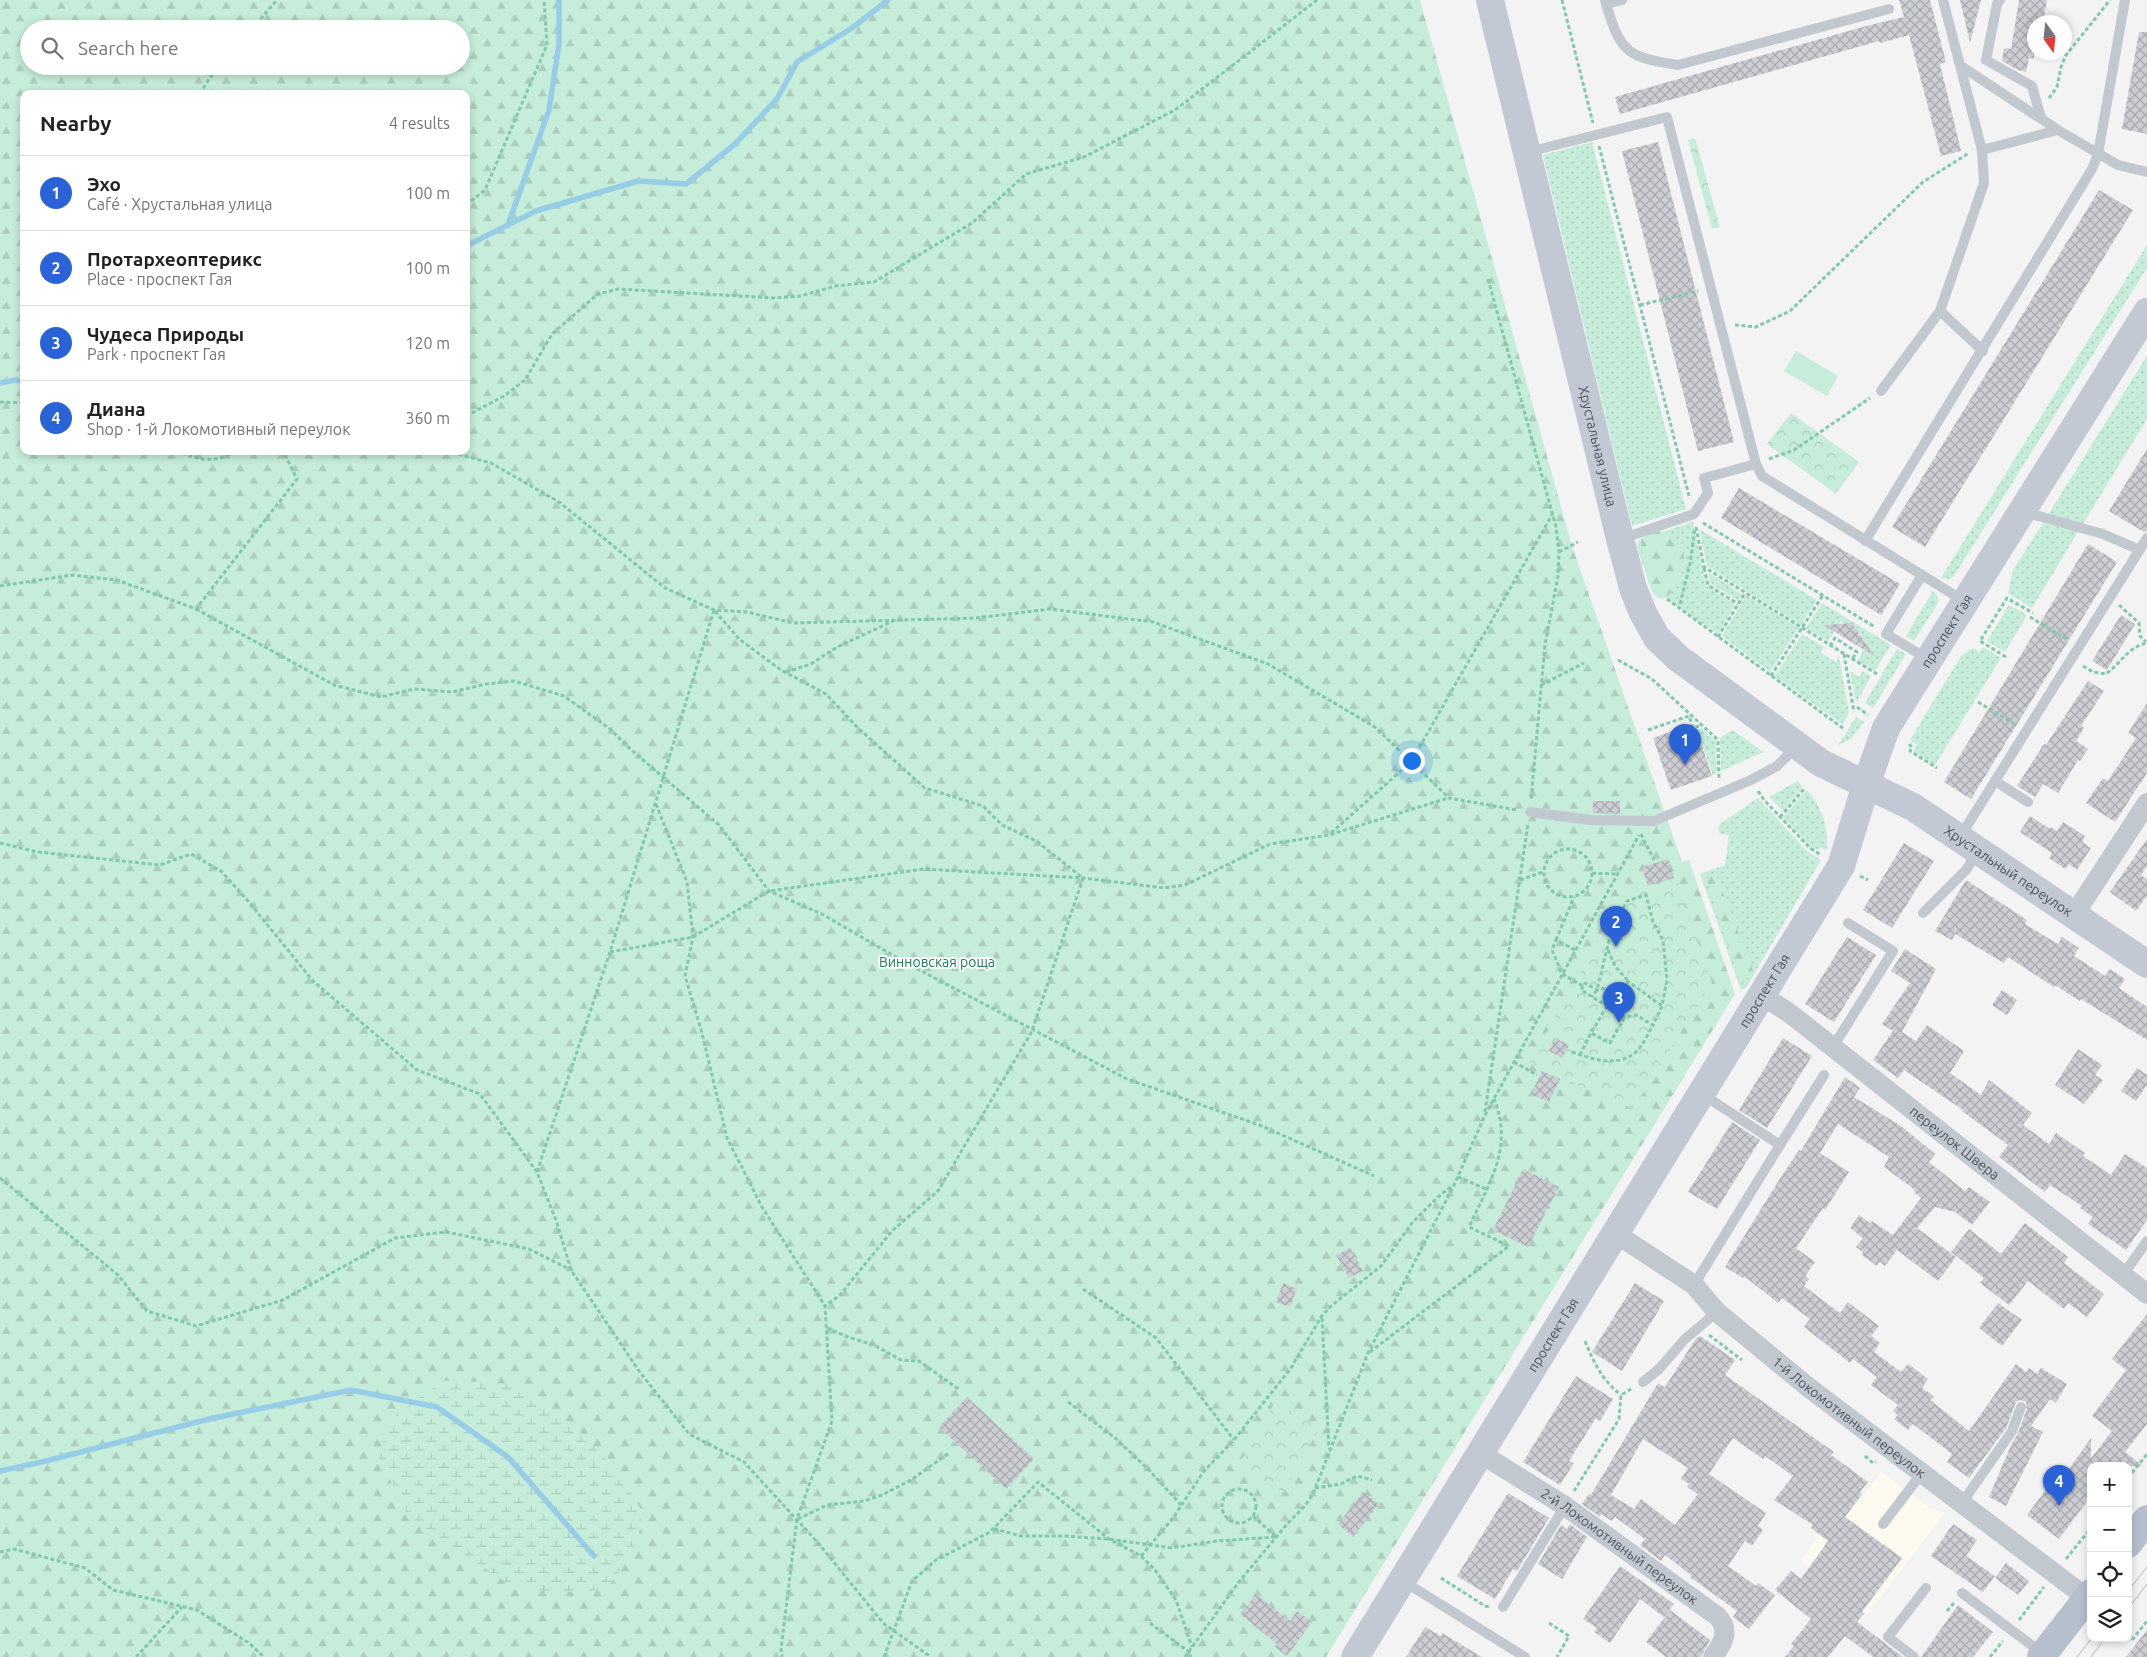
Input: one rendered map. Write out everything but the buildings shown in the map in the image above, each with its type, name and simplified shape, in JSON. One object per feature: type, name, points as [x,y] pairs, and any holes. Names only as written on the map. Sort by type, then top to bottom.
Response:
[{"type":"main road","name":"Хрустальная улица","points":[[1490,0],[1633,588],[1657,638],[1678,658],[1821,764],[1866,785]]},
{"type":"main road","name":"проспект Гая","points":[[1355,1657],[1844,861],[1866,785],[1886,728],[2140,327]]},
{"type":"main road","name":"Хрустальный переулок","points":[[1866,785],[1913,807],[2147,964]]},
{"type":"main road","points":[[2132,1539],[2147,1520]]},
{"type":"main road","points":[[2042,1656],[2087,1597]]},
{"type":"street","points":[[2074,915],[2147,803]]},
{"type":"street","name":"переулок Швера","points":[[1762,995],[1788,1012],[2147,1294]]},
{"type":"street","name":"1-й Локомотивный переулок","points":[[1615,1233],[1694,1285],[1717,1312],[1808,1387],[2055,1574],[2087,1594]]},
{"type":"street","name":"2-й Локомотивный переулок","points":[[1480,1454],[1565,1506],[1717,1616],[1723,1623],[1725,1632],[1722,1645],[1713,1657]]},
{"type":"lane","points":[[1622,0],[1606,2],[1614,30],[1628,51],[1645,59],[1678,65],[1889,9]]},
{"type":"lane","points":[[1881,391],[1940,311],[1984,183],[1982,150],[1944,0]]},
{"type":"lane","points":[[2000,0],[1997,4],[1986,60],[2032,86],[2041,118]]},
{"type":"lane","points":[[1865,540],[2092,169],[2098,154],[2125,0]]},
{"type":"lane","points":[[1961,66],[2098,154],[2118,165],[2147,172]]},
{"type":"lane","points":[[1528,152],[1667,117],[1756,464],[1762,476],[1965,602]]},
{"type":"lane","points":[[1982,150],[2058,130]]},
{"type":"lane","points":[[1940,311],[1983,350]]},
{"type":"lane","points":[[1620,539],[1694,514],[1708,493],[1704,478],[1756,464]]},
{"type":"lane","points":[[2022,511],[2102,534],[2140,550]]},
{"type":"lane","points":[[1923,913],[1966,870],[1969,844],[1995,781],[2147,538]]},
{"type":"lane","points":[[1922,575],[1886,634],[1929,659]]},
{"type":"lane","points":[[1530,812],[1591,820],[1654,821],[1751,780],[1777,766],[1796,746]]},
{"type":"lane","points":[[1995,781],[2028,802]]},
{"type":"lane","points":[[1832,1048],[1893,951],[1848,923]]},
{"type":"lane","points":[[1694,1285],[1824,1075]]},
{"type":"lane","points":[[1701,1093],[1780,1145]]},
{"type":"lane","points":[[2123,1275],[2147,1241]]},
{"type":"lane","points":[[1642,1382],[1659,1369],[1685,1339],[1717,1312]]},
{"type":"lane","points":[[1962,1503],[2012,1431],[2021,1407]]},
{"type":"lane","points":[[1883,1524],[1922,1474]]},
{"type":"lane","points":[[1503,1607],[1565,1506]]},
{"type":"lane","points":[[1402,1580],[1525,1657]]},
{"type":"lane","points":[[1914,1657],[1888,1637],[1926,1588]]},
{"type":"lane","points":[[1962,1592],[2042,1656]]},
{"type":"path","points":[[260,20],[277,0]]},
{"type":"path","points":[[470,202],[485,190],[546,45],[544,0]]},
{"type":"path","points":[[470,414],[504,396],[526,380],[552,334],[598,294],[618,289],[774,298],[800,296],[836,286],[874,282],[972,223],[1026,174],[1084,157],[1175,110],[1317,0]]},
{"type":"path","points":[[1562,0],[1694,514],[1703,523],[1886,634]]},
{"type":"path","points":[[2037,104],[2048,99],[2057,87],[2061,67],[2066,55],[2110,0]]},
{"type":"path","points":[[202,90],[212,75]]},
{"type":"path","points":[[1720,323],[1756,328],[1790,311],[1922,182],[1965,154],[1982,150]]},
{"type":"path","points":[[1485,1115],[1530,812],[1545,645],[1558,576],[1559,552],[1553,515],[1488,279]]},
{"type":"path","points":[[1640,305],[1710,287]]},
{"type":"path","points":[[1756,464],[1794,450],[1881,391]]},
{"type":"path","points":[[0,402],[20,403]]},
{"type":"path","points":[[186,455],[199,460],[219,459],[226,455]]},
{"type":"path","points":[[196,609],[297,479],[285,455]]},
{"type":"path","points":[[461,455],[491,463],[559,502],[665,588],[714,610],[747,612],[793,622],[976,618],[1050,609],[1153,622],[1268,664],[1375,727],[1449,798]]},
{"type":"path","points":[[1329,835],[1411,762],[1553,515]]},
{"type":"path","points":[[1680,604],[1690,564],[1695,522],[1708,585],[1738,604]]},
{"type":"path","points":[[1559,552],[1578,542]]},
{"type":"path","points":[[1704,567],[1877,674]]},
{"type":"path","points":[[0,586],[72,575],[118,580],[196,609],[334,685],[381,697],[414,689],[452,692],[486,684],[514,681],[564,696],[610,729],[719,825],[769,890],[822,914],[906,963],[1032,1031],[1127,1079],[1262,1126],[1374,1176]]},
{"type":"path","points":[[1718,637],[1745,593]]},
{"type":"path","points":[[1771,676],[1823,595]]},
{"type":"path","points":[[2111,596],[2127,614],[2139,623],[2140,636],[2147,642]]},
{"type":"path","points":[[2006,657],[1980,641],[2007,598],[2079,647]]},
{"type":"path","points":[[1666,599],[1844,729]]},
{"type":"path","points":[[714,610],[739,639],[785,673],[826,694],[858,728],[925,788],[983,806],[1002,825],[1036,841],[1083,878]]},
{"type":"path","points":[[537,1172],[610,952],[714,610]]},
{"type":"path","points":[[785,673],[811,664],[837,647],[896,620]]},
{"type":"path","points":[[1830,646],[1835,638],[1857,652],[1852,659]]},
{"type":"path","points":[[2072,660],[2093,672],[2106,674],[2114,668],[2126,652],[2136,645],[2147,642]]},
{"type":"path","points":[[1844,654],[1854,712]]},
{"type":"path","points":[[1618,660],[1652,679],[1718,740],[1720,794]]},
{"type":"path","points":[[1541,685],[1584,663]]},
{"type":"path","points":[[1978,702],[2026,732]]},
{"type":"path","points":[[1857,707],[1868,715]]},
{"type":"path","points":[[1648,730],[1689,716],[1693,728],[1702,725]]},
{"type":"path","points":[[1908,744],[1912,747],[1910,751],[1937,768]]},
{"type":"path","points":[[1751,780],[1764,800],[1780,817],[1810,848],[1824,857]]},
{"type":"path","points":[[1780,817],[1805,788]]},
{"type":"path","points":[[610,952],[693,937],[769,890],[924,869],[1083,878],[1164,888],[1186,885],[1270,844],[1329,835],[1449,798],[1530,812]]},
{"type":"path","points":[[656,803],[687,882],[693,937],[685,976],[702,1033],[727,1138],[762,1207],[825,1306],[832,1421],[797,1520],[781,1648],[782,1657]]},
{"type":"path","points":[[1185,1657],[1238,1583],[1304,1507],[1316,1488],[1368,1353],[1458,1177],[1485,1115],[1636,838],[1654,821]]},
{"type":"path","points":[[1641,833],[1654,860]]},
{"type":"path","points":[[0,843],[38,852],[160,865],[191,854],[221,871],[313,981],[417,1070],[480,1094],[537,1172],[557,1223],[571,1270],[639,1370],[689,1434],[744,1462],[820,1544],[883,1623],[931,1657]]},
{"type":"path","points":[[1571,848],[1586,856],[1592,873],[1588,886],[1583,892],[1574,896],[1560,896],[1553,893],[1544,880],[1543,872],[1549,857],[1563,849],[1571,848]]},
{"type":"path","points":[[1520,880],[1543,872]]},
{"type":"path","points":[[1592,873],[1616,874]]},
{"type":"path","points":[[825,1306],[840,1295],[892,1232],[938,1191],[1032,1031],[1083,878]]},
{"type":"path","points":[[1572,1052],[1599,1061],[1618,1059],[1630,1055],[1639,1048],[1662,1006],[1667,980],[1664,949],[1661,935],[1653,922],[1646,895],[1627,901],[1612,928],[1597,990],[1592,997]]},
{"type":"path","points":[[1574,896],[1552,950],[1562,974],[1583,986]]},
{"type":"path","points":[[1556,940],[1575,950]]},
{"type":"path","points":[[1607,948],[1615,966],[1629,982],[1662,1006]]},
{"type":"path","points":[[1583,986],[1585,983],[1597,990],[1629,982]]},
{"type":"path","points":[[1583,986],[1581,990],[1625,1017],[1636,1015],[1653,1025]]},
{"type":"path","points":[[1580,1055],[1607,1006]]},
{"type":"path","points":[[1592,1033],[1610,1043],[1625,1017]]},
{"type":"path","points":[[1514,1062],[1537,1075]]},
{"type":"path","points":[[1368,1353],[1509,1246],[1469,1227],[1498,1164],[1501,1146],[1501,1120],[1494,1098]]},
{"type":"path","points":[[1458,1177],[1486,1189]]},
{"type":"path","points":[[0,1178],[118,1276],[147,1311],[196,1326],[284,1300],[395,1238],[446,1232],[529,1249],[571,1270]]},
{"type":"path","points":[[1141,1556],[1182,1506],[1204,1471],[1234,1440],[1291,1368],[1322,1317],[1331,1306],[1381,1266],[1412,1223],[1455,1183]]},
{"type":"path","points":[[1083,1289],[1156,1338],[1234,1440]]},
{"type":"path","points":[[1322,1317],[1329,1452]]},
{"type":"path","points":[[826,1328],[848,1338],[874,1345],[901,1360],[919,1360],[960,1390]]},
{"type":"path","points":[[1585,1342],[1596,1369],[1609,1385],[1621,1395]]},
{"type":"path","points":[[1621,1395],[1642,1382]]},
{"type":"path","points":[[1565,1506],[1619,1419],[1621,1395]]},
{"type":"path","points":[[1068,1402],[1115,1438],[1148,1469],[1182,1506]]},
{"type":"path","points":[[797,1520],[827,1505],[864,1502],[882,1495],[911,1480],[949,1453]]},
{"type":"path","points":[[2132,1473],[2147,1454]]},
{"type":"path","points":[[1316,1488],[1341,1484],[1357,1476],[1372,1480]]},
{"type":"path","points":[[884,1657],[912,1580],[936,1560],[994,1529],[1038,1482],[1110,1539],[1141,1556],[1156,1571],[1176,1600],[1192,1648]]},
{"type":"path","points":[[1242,1489],[1252,1495],[1256,1505],[1253,1516],[1249,1520],[1238,1523],[1228,1519],[1222,1509],[1222,1504],[1231,1490],[1242,1489]]},
{"type":"path","points":[[1253,1516],[1276,1537]]},
{"type":"path","points":[[994,1529],[1021,1536],[1110,1539],[1172,1548],[1217,1540],[1276,1537]]},
{"type":"path","points":[[1990,1657],[2087,1533]]},
{"type":"path","points":[[0,1552],[14,1549],[85,1568],[113,1590],[197,1610],[249,1643],[264,1657]]},
{"type":"path","points":[[1441,1578],[1485,1606],[1503,1607]]},
{"type":"path","points":[[136,1657],[182,1607]]},
{"type":"path","points":[[2132,1640],[2147,1621]]},
{"type":"path","points":[[1150,1623],[1189,1652],[1191,1657]]},
{"type":"path","points":[[1549,1623],[1570,1636],[1556,1657]]},
{"type":"shaded area","points":[[1881,1472],[1930,1508],[1945,1513],[1868,1614],[1801,1560],[1845,1499],[1855,1506]]},
{"type":"green space","name":"Винновская роща","points":[[0,0],[1420,0],[1572,546],[1682,862],[1689,860],[1735,994],[1326,1657],[0,1657]]},
{"type":"green space","points":[[1695,138],[1720,227],[1712,229],[1688,140]]},
{"type":"green space","points":[[1592,142],[1686,509],[1632,526],[1543,155]]},
{"type":"green space","points":[[2147,245],[2147,268],[1954,576],[1950,579],[1941,578]]},
{"type":"green space","points":[[1796,351],[1838,376],[1827,396],[1784,371]]},
{"type":"green space","points":[[2147,356],[2147,419],[2083,524],[2048,515]]},
{"type":"green space","points":[[1791,413],[1859,462],[1836,494],[1767,444]]},
{"type":"green space","points":[[1693,522],[1706,585],[1735,605],[1718,634],[1683,610],[1662,592],[1653,582],[1640,557],[1638,545],[1640,539]]},
{"type":"green space","points":[[2043,523],[2078,532],[2032,608],[2008,593],[2013,570]]},
{"type":"green space","points":[[1699,529],[1817,600],[1801,625],[1707,566]]},
{"type":"green space","points":[[1660,531],[1676,539],[1684,553],[1684,560],[1677,583],[1668,596],[1663,599],[1655,595],[1651,589],[1641,549],[1642,539],[1646,535]]},
{"type":"green space","points":[[1708,572],[1742,594],[1738,601],[1710,583]]},
{"type":"green space","points":[[1933,591],[1937,596],[1938,603],[1914,641],[1906,636]]},
{"type":"green space","points":[[1746,595],[1799,628],[1770,672],[1722,636]]},
{"type":"green space","points":[[1822,603],[1891,645],[1875,671],[1858,660],[1865,648],[1857,643],[1862,634],[1841,621],[1828,641],[1806,628]]},
{"type":"green space","points":[[2009,605],[2027,615],[2005,652],[1987,641]]},
{"type":"green space","points":[[1802,634],[1824,647],[1821,653],[1836,662],[1839,656],[1849,713],[1842,724],[1775,676]]},
{"type":"green space","points":[[1983,647],[2001,658],[1935,765],[1913,751],[1917,745],[1910,740],[1961,656],[1973,648],[1980,652]]},
{"type":"green space","points":[[1897,649],[1906,654],[1873,708],[1865,703]]},
{"type":"green space","points":[[1850,671],[1859,677],[1863,671],[1871,676],[1856,703]]},
{"type":"green space","points":[[1856,717],[1864,722],[1851,739],[1838,745]]},
{"type":"green space","points":[[1702,728],[1716,742],[1717,773],[1713,775],[1701,742],[1698,742],[1694,731]]},
{"type":"green space","points":[[1733,730],[1763,752],[1721,771],[1720,738]]},
{"type":"green space","points":[[1798,781],[1803,787],[1783,811],[1769,797]]},
{"type":"green space","points":[[1807,790],[1817,803],[1826,826],[1827,851],[1820,847],[1818,850],[1811,847],[1783,817]]},
{"type":"green space","points":[[1758,798],[1807,851],[1821,860],[1746,988],[1741,990],[1700,874],[1725,865],[1729,835],[1720,834],[1718,829],[1720,824]]},
{"type":"green space","points":[[1713,874],[1717,878],[1752,966],[1753,974],[1749,978],[1740,977],[1736,970],[1708,884],[1707,878]]},
{"type":"green space","points":[[1676,879],[1712,982],[1633,1109],[1529,1064],[1623,895]]},
{"type":"green space","points":[[444,1380],[509,1384],[578,1430],[616,1470],[642,1511],[638,1541],[609,1586],[589,1592],[543,1591],[507,1583],[409,1517],[378,1457],[391,1419]]},
{"type":"green space","points":[[1275,1402],[1320,1427],[1283,1492],[1238,1466]]},
{"type":"waterway","points":[[508,225],[549,110],[559,44],[559,0]]},
{"type":"waterway","points":[[470,244],[536,211],[638,181],[686,184],[735,144],[777,99],[797,62],[852,28],[888,0]]},
{"type":"waterway","points":[[0,383],[20,381]]},
{"type":"waterway","points":[[0,1471],[209,1419],[351,1390],[437,1407],[508,1457],[594,1556]]},
{"type":"tram line","points":[[2132,1586],[2147,1567]]},
{"type":"tram line","points":[[2132,1604],[2147,1584]]},
{"type":"tram line","points":[[2077,1657],[2089,1642]]},
{"type":"tram line","points":[[2091,1657],[2102,1642]]},
{"type":"place","name":"Эхо","points":[[1685,765]]},
{"type":"place","name":"Протархеоптерикс","points":[[1616,947]]},
{"type":"place","name":"Чудеса Природы","points":[[1619,1023]]},
{"type":"place","name":"Диана","points":[[2059,1506]]}]
